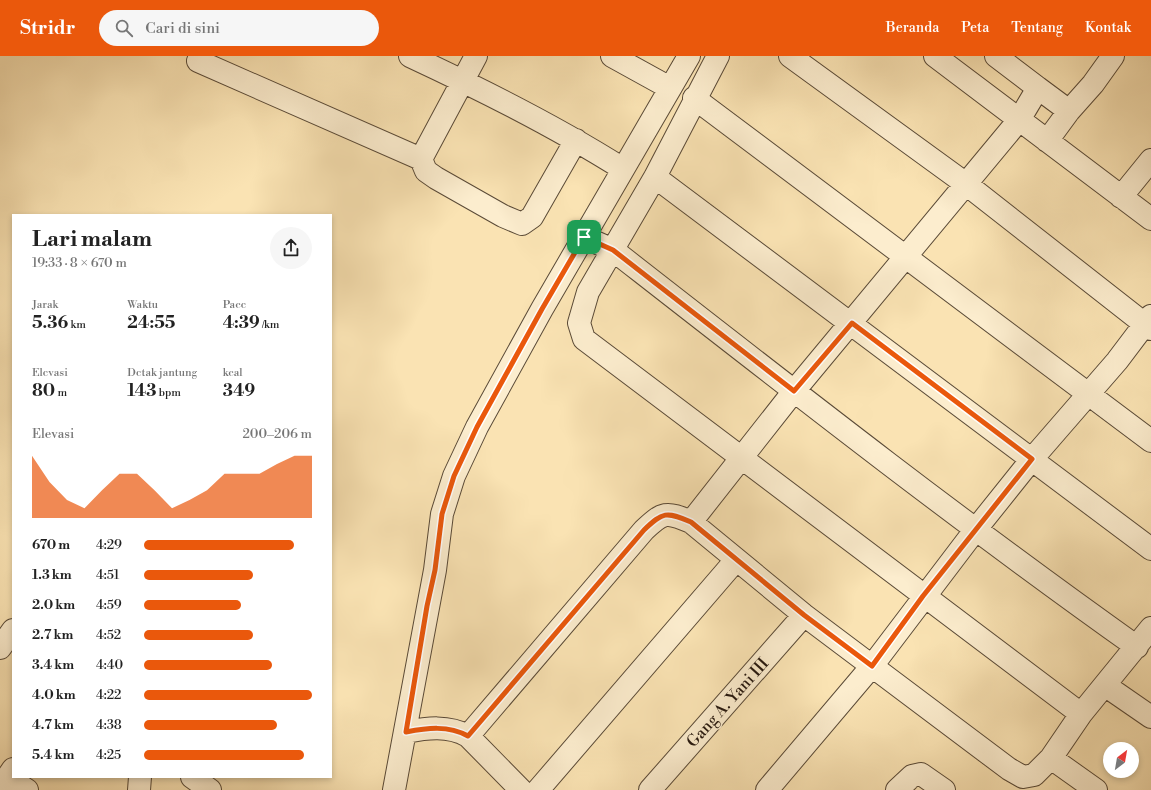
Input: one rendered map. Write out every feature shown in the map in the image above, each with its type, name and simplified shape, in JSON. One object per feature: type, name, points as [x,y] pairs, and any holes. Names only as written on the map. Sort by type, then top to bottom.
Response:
[{"type":"street","points":[[410,56],[462,80],[576,140],[623,169]]},
{"type":"street","points":[[421,159],[476,56]]},
{"type":"street","points":[[612,56],[670,88]]},
{"type":"street","points":[[399,787],[406,732],[427,606],[435,570],[442,514],[454,476],[481,420],[542,309],[689,56]]},
{"type":"street","points":[[718,56],[694,98],[654,177],[588,292],[578,323],[584,339],[923,596],[1082,714]]},
{"type":"street","points":[[767,790],[872,666],[923,596],[1032,459],[1149,323],[966,184],[790,56]]},
{"type":"street","points":[[935,56],[1151,219]]},
{"type":"street","points":[[1047,141],[1113,56]]},
{"type":"street","points":[[1001,58],[1069,111]]},
{"type":"street","points":[[198,61],[421,159],[426,171],[436,178],[503,216],[522,224],[532,217],[576,140]]},
{"type":"street","points":[[691,522],[794,391],[1019,120],[1038,88]]},
{"type":"street","points":[[694,98],[1151,441]]},
{"type":"street","points":[[1121,197],[1151,160]]},
{"type":"street","points":[[654,177],[852,323],[1151,549]]},
{"type":"street","points":[[584,237],[613,250],[794,391],[1043,580],[1137,647]]},
{"type":"street","points":[[468,736],[561,626],[658,517],[670,514],[691,522],[804,615],[1009,769],[1023,776],[1034,775],[1051,758],[1082,714],[1151,628]]},
{"type":"street","points":[[538,790],[736,560]]},
{"type":"street","name":"Gang A. Yani III","points":[[650,790],[804,615]]},
{"type":"street","points":[[0,648],[12,631]]},
{"type":"street","points":[[1106,686],[1151,717]]},
{"type":"street","points":[[406,732],[431,728],[455,731],[468,736],[521,790]]},
{"type":"street","points":[[1051,758],[1096,790]]},
{"type":"street","points":[[897,790],[912,776],[921,774],[944,790]]},
{"type":"street","points":[[7,778],[27,790]]},
{"type":"street","points":[[139,790],[140,778]]},
{"type":"street","points":[[193,778],[210,790]]},
{"type":"route","points":[[584,237],[613,250],[794,391],[852,323],[1032,459],[923,596],[872,666],[804,615],[691,522],[675,515],[665,514],[658,517],[644,530],[468,736],[455,731],[431,728],[406,732],[421,650],[427,606],[435,570],[437,544],[442,514],[448,492],[477,427],[542,309],[584,237]]}]
